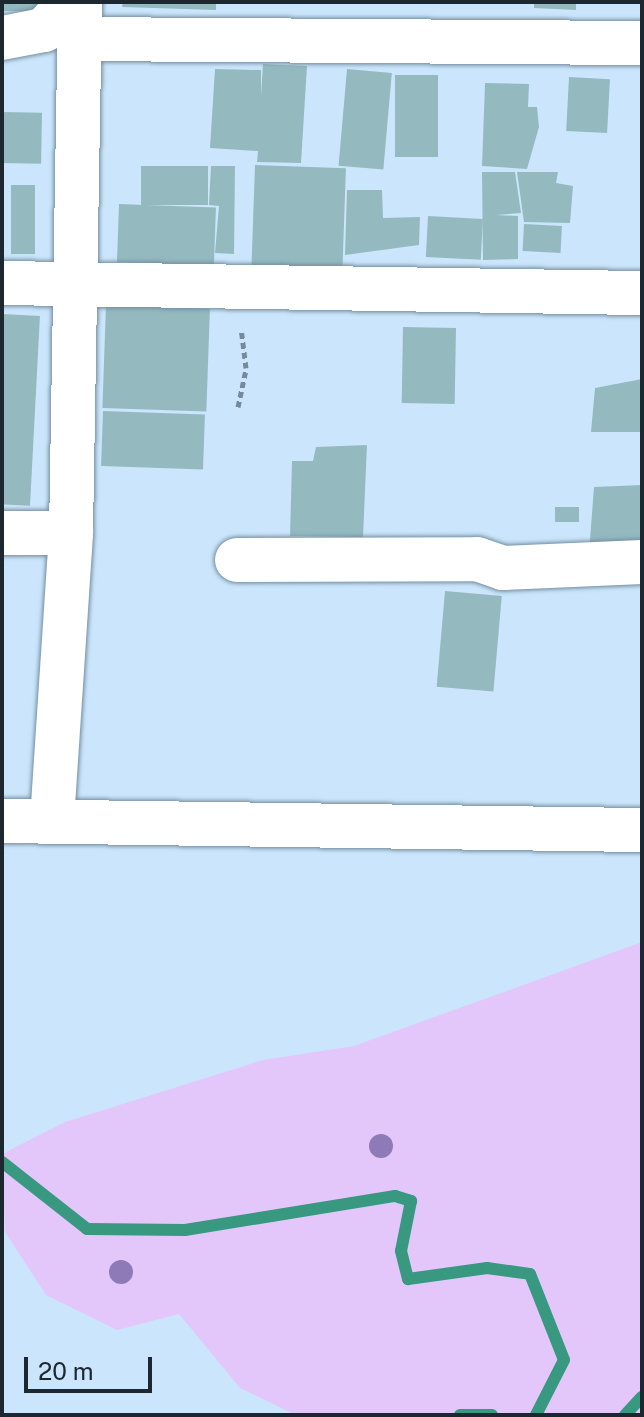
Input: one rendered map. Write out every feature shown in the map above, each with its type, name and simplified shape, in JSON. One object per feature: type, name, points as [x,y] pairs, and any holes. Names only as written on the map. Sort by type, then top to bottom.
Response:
[{"type":"street","points":[[52,820],[71,533],[76,14]]},
{"type":"street","points":[[2,38],[44,30],[76,14],[642,43]]},
{"type":"street","points":[[2,283],[642,293]]},
{"type":"street","points":[[2,533],[71,533]]},
{"type":"street","points":[[237,560],[477,559],[503,568],[642,562]]},
{"type":"street","points":[[2,821],[642,830]]},
{"type":"path","points":[[231,286],[246,368],[238,407]]},
{"type":"shaded area","points":[[642,942],[642,1415],[296,1415],[240,1388],[179,1314],[117,1330],[46,1295],[5,1232],[2,1154],[65,1122],[263,1060],[354,1046]]},
{"type":"building","points":[[2,2],[50,2],[50,11],[2,11]]},
{"type":"building","points":[[123,2],[216,2],[216,10],[122,7]]},
{"type":"building","points":[[534,2],[576,2],[576,10],[534,8]]},
{"type":"building","points":[[263,64],[307,66],[301,163],[257,162],[258,151],[210,148],[215,69],[261,70],[261,96]]},
{"type":"building","points":[[347,69],[392,73],[383,170],[339,166]]},
{"type":"building","points":[[395,75],[438,75],[438,157],[395,157]]},
{"type":"building","points":[[569,77],[610,79],[607,133],[566,131]]},
{"type":"building","points":[[485,83],[529,84],[528,107],[537,107],[539,127],[527,169],[482,166]]},
{"type":"building","points":[[2,112],[42,113],[41,164],[2,163]]},
{"type":"building","points":[[255,165],[346,168],[342,268],[252,265]]},
{"type":"building","points":[[141,166],[208,166],[208,205],[141,205]]},
{"type":"building","points":[[211,166],[235,166],[234,254],[215,253],[219,206],[209,205]]},
{"type":"building","points":[[482,172],[515,172],[521,213],[496,215],[518,216],[518,259],[483,260]]},
{"type":"building","points":[[517,172],[558,172],[556,183],[573,186],[570,223],[524,222]]},
{"type":"building","points":[[11,185],[35,185],[35,254],[11,254]]},
{"type":"building","points":[[347,190],[382,190],[383,218],[420,217],[419,245],[345,255]]},
{"type":"building","points":[[119,204],[216,207],[214,265],[117,262]]},
{"type":"building","points":[[428,216],[483,219],[481,260],[426,257]]},
{"type":"building","points":[[524,224],[562,226],[561,253],[523,251]]},
{"type":"building","points":[[106,305],[210,309],[206,412],[102,408]]},
{"type":"building","points":[[2,314],[40,316],[30,506],[2,504]]},
{"type":"building","points":[[403,327],[456,328],[455,404],[402,403]]},
{"type":"building","points":[[642,379],[642,432],[591,432],[595,388]]},
{"type":"building","points":[[103,411],[205,415],[203,470],[101,466]]},
{"type":"building","points":[[367,445],[363,537],[290,536],[292,461],[313,461],[316,447]]},
{"type":"building","points":[[642,485],[642,550],[589,553],[594,487]]},
{"type":"building","points":[[555,507],[579,507],[579,522],[555,522]]},
{"type":"building","points":[[445,591],[502,596],[493,692],[437,687]]},
{"type":"waterway","points":[[2,1162],[87,1229],[185,1230],[395,1196],[411,1201],[401,1251],[408,1279],[487,1268],[530,1274],[564,1360],[536,1415]]},
{"type":"waterway","points":[[625,1415],[642,1397]]},
{"type":"waterway","points":[[460,1415],[492,1415]]}]
